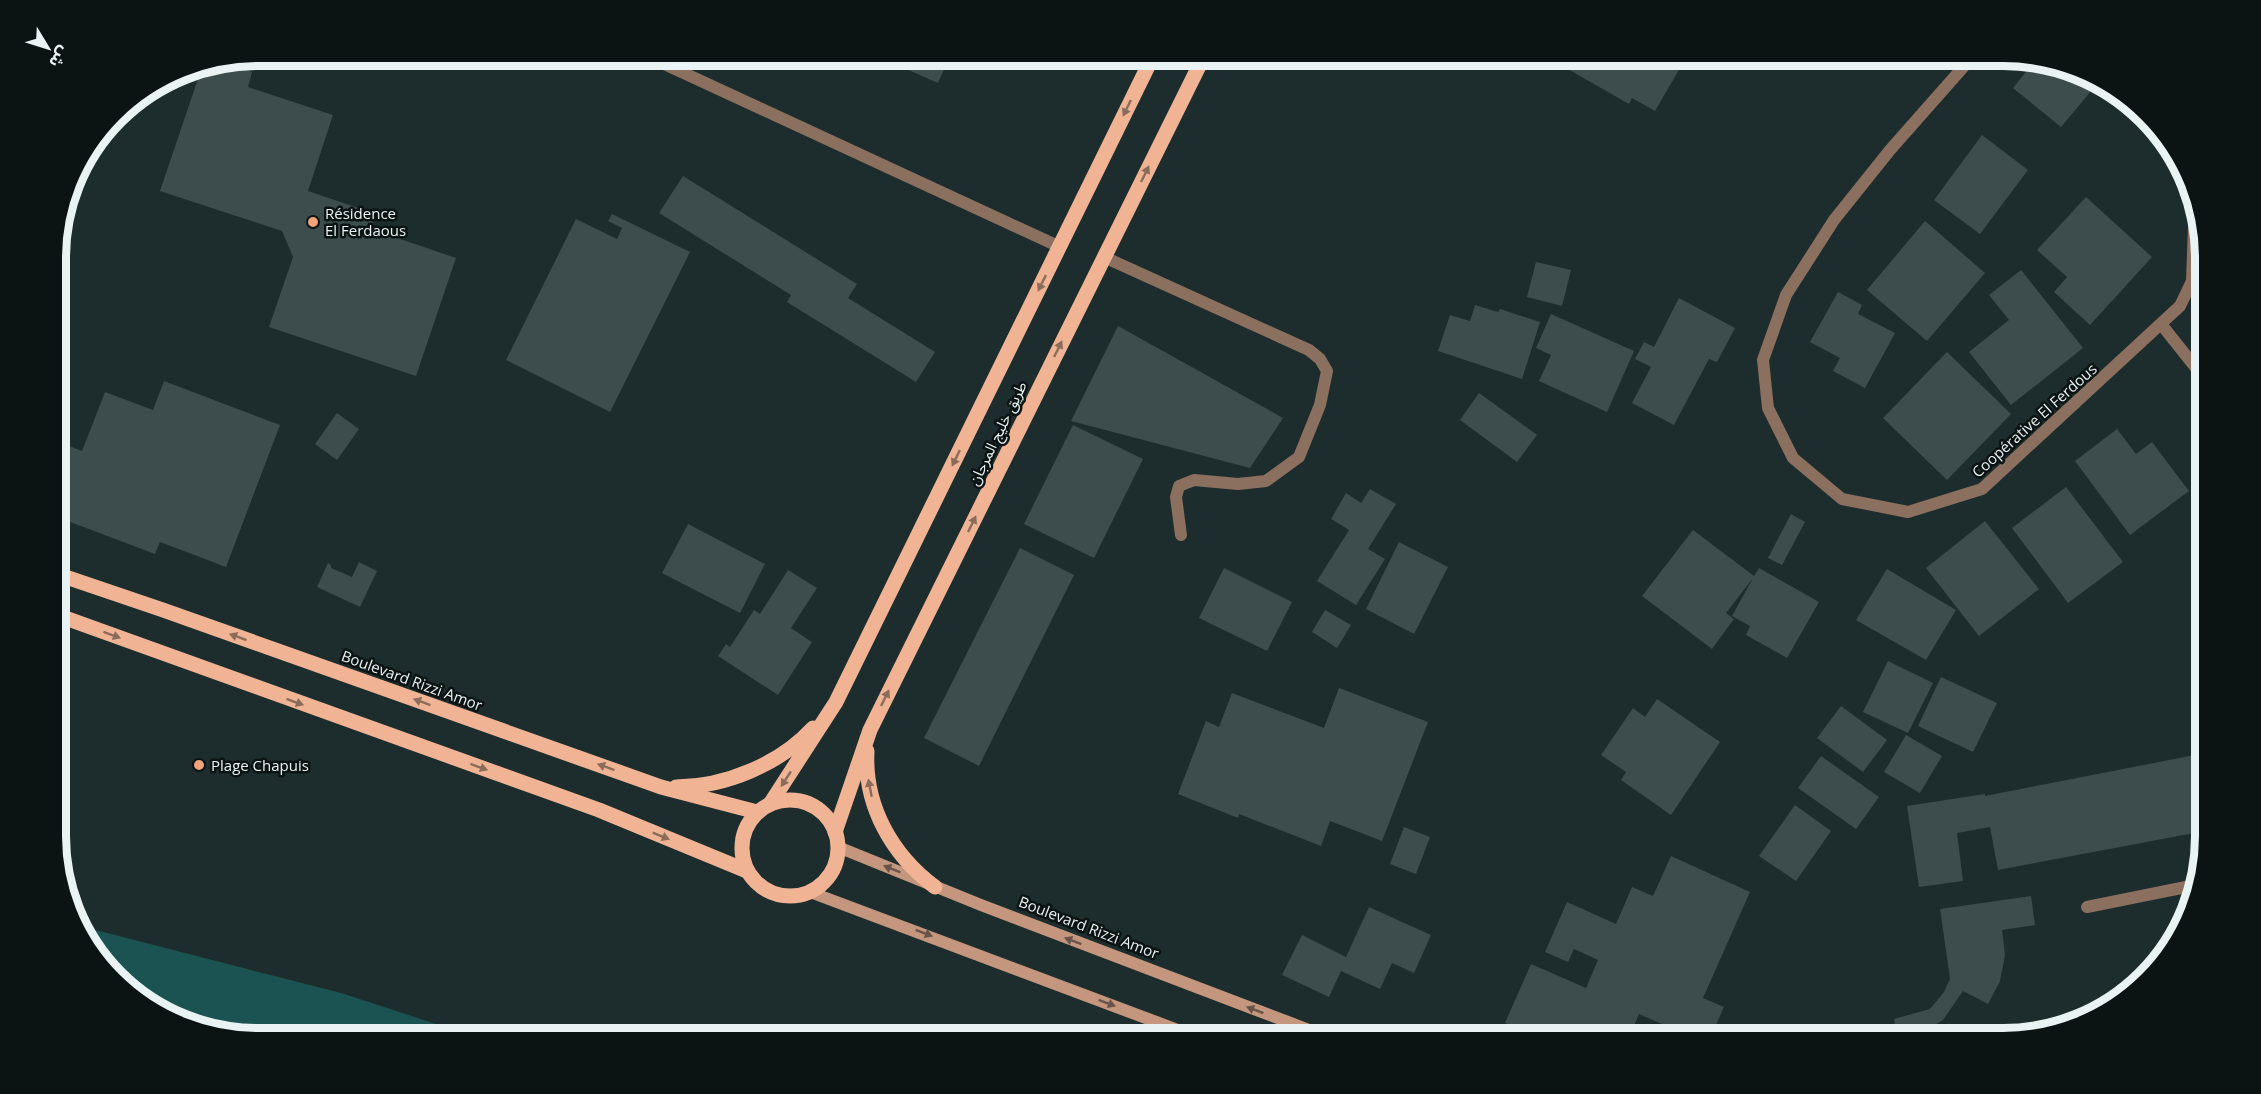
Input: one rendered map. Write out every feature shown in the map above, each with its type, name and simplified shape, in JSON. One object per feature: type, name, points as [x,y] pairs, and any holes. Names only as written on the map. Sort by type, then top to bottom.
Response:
[{"type":"main road","name":"طريق خليج المرجان","points":[[764,808],[836,702],[1148,66]]},
{"type":"main road","name":"طريق خليج المرجان","points":[[835,832],[870,730],[1199,66]]},
{"type":"main road","name":"Boulevard Rizzi Amor","points":[[66,577],[661,787],[764,808]]},
{"type":"main road","points":[[66,618],[599,810],[747,871]]},
{"type":"main road","points":[[661,787],[701,785],[740,775],[759,767],[777,757],[809,732],[836,702]]},
{"type":"main road","points":[[870,730],[867,757],[869,785],[882,824],[904,859],[935,887]]},
{"type":"main road","points":[[785,800],[809,804],[828,818],[835,832],[838,847],[836,861],[831,873],[822,884],[810,892],[799,895],[775,894],[754,881],[747,871],[742,856],[742,840],[747,825],[764,808],[785,800]]},
{"type":"main road","name":"Boulevard Rizzi Amor","points":[[838,847],[935,887],[1304,1028]]},
{"type":"main road","points":[[810,892],[1172,1028]]},
{"type":"street","points":[[669,66],[1060,247]]},
{"type":"street","name":"Coopérative El Ferdous","points":[[1964,66],[1890,150],[1834,220],[1786,295],[1763,360],[1768,408],[1793,458],[1842,499],[1908,512],[1982,489],[2180,306],[2192,281],[2194,239]]},
{"type":"street","points":[[1104,256],[1308,350],[1320,359],[1327,371],[1320,405],[1299,457],[1266,481],[1238,484],[1194,480],[1179,486],[1176,497],[1181,536]]},
{"type":"street","points":[[2161,324],[2195,367]]},
{"type":"street","points":[[2087,907],[2187,887]]},
{"type":"water","points":[[90,929],[341,993],[448,1028],[258,1028],[209,1021],[162,1002],[141,988],[122,972]]},
{"type":"building","points":[[899,66],[946,66],[938,83]]},
{"type":"building","points":[[1562,66],[1681,66],[1655,111],[1632,98],[1629,104]]},
{"type":"building","name":"Résidence El Ferdaous","points":[[238,67],[252,72],[248,87],[333,115],[308,191],[376,214],[371,229],[456,258],[416,376],[269,327],[293,257],[282,231],[160,191],[199,75]]},
{"type":"building","points":[[2029,68],[2052,73],[2093,89],[2061,127],[2013,88]]},
{"type":"building","points":[[1982,135],[2028,170],[1980,234],[1934,200]]},
{"type":"building","points":[[683,176],[857,284],[848,298],[935,352],[916,382],[787,302],[791,295],[659,213]]},
{"type":"building","points":[[2086,197],[2152,257],[2090,325],[2054,292],[2067,277],[2037,250]]},
{"type":"building","points":[[612,214],[690,252],[610,412],[506,360],[576,219],[617,239],[622,228],[608,221]]},
{"type":"building","points":[[1925,221],[1985,273],[1927,341],[1867,290]]},
{"type":"building","points":[[1536,262],[1571,270],[1562,306],[1527,297]]},
{"type":"building","points":[[2021,270],[2083,348],[2011,405],[1969,352],[2009,320],[1989,295]]},
{"type":"building","points":[[1838,292],[1862,305],[1858,314],[1895,333],[1865,388],[1833,371],[1840,358],[1810,342]]},
{"type":"building","points":[[1679,298],[1735,328],[1717,362],[1709,359],[1674,425],[1632,403],[1651,367],[1635,359],[1644,342],[1654,347]]},
{"type":"building","points":[[1475,305],[1498,312],[1500,309],[1540,322],[1522,379],[1438,351],[1450,315],[1470,321]]},
{"type":"building","points":[[1551,314],[1634,351],[1607,412],[1539,381],[1551,355],[1536,348]]},
{"type":"building","points":[[1118,326],[1283,418],[1250,468],[1071,421]]},
{"type":"building","points":[[1947,352],[2011,414],[1947,480],[1883,418]]},
{"type":"building","points":[[164,381],[280,425],[226,567],[160,542],[155,554],[66,520],[66,445],[82,451],[105,392],[153,410]]},
{"type":"building","points":[[1479,393],[1537,435],[1517,462],[1460,420]]},
{"type":"building","points":[[337,413],[359,429],[337,460],[315,444]]},
{"type":"building","points":[[1073,425],[1143,459],[1094,558],[1024,524]]},
{"type":"building","points":[[2117,429],[2136,454],[2152,442],[2189,491],[2130,535],[2075,461]]},
{"type":"building","points":[[2066,487],[2123,562],[2068,603],[2012,528]]},
{"type":"building","points":[[1370,489],[1396,504],[1368,549],[1385,559],[1356,605],[1317,581],[1349,530],[1331,519],[1346,493],[1361,503]]},
{"type":"building","points":[[1791,514],[1805,522],[1782,565],[1768,558]]},
{"type":"building","points":[[1985,521],[2039,589],[1979,636],[1926,568]]},
{"type":"building","points":[[688,524],[765,564],[740,613],[662,573]]},
{"type":"building","points":[[1693,530],[1754,576],[1759,568],[1819,602],[1787,658],[1746,635],[1750,626],[1732,616],[1753,578],[1726,613],[1734,619],[1712,649],[1642,596]]},
{"type":"building","points":[[1399,542],[1448,567],[1414,634],[1366,609]]},
{"type":"building","points":[[1020,548],[1074,575],[979,766],[924,738]]},
{"type":"building","points":[[359,562],[377,571],[360,607],[317,587],[328,563],[331,568],[352,577]]},
{"type":"building","points":[[1224,568],[1292,602],[1267,651],[1199,618]]},
{"type":"building","points":[[1887,569],[1956,610],[1926,660],[1856,620]]},
{"type":"building","points":[[788,570],[817,588],[791,628],[812,642],[778,695],[718,656],[726,644],[730,647],[754,610],[760,614]]},
{"type":"building","points":[[1325,610],[1351,625],[1337,648],[1312,632]]},
{"type":"building","points":[[1888,661],[1933,683],[1908,733],[1863,712]]},
{"type":"building","points":[[1941,677],[1997,703],[1973,752],[1918,726]]},
{"type":"building","points":[[1339,688],[1428,722],[1382,841],[1330,821],[1321,846],[1239,814],[1238,818],[1178,794],[1206,721],[1219,727],[1232,693],[1324,728]]},
{"type":"building","points":[[1657,699],[1720,742],[1671,815],[1621,780],[1626,772],[1601,755],[1633,708],[1645,717]]},
{"type":"building","points":[[1841,706],[1887,740],[1863,772],[1817,738]]},
{"type":"building","points":[[1906,735],[1942,756],[1920,793],[1884,772]]},
{"type":"building","points":[[2195,755],[2195,833],[1998,870],[1990,827],[1957,833],[1963,881],[1919,887],[1907,806],[1985,794],[1985,796]]},
{"type":"building","points":[[1821,756],[1879,797],[1856,829],[1798,788]]},
{"type":"building","points":[[1795,805],[1831,831],[1796,881],[1759,856]]},
{"type":"building","points":[[1404,827],[1430,837],[1416,874],[1390,864]]},
{"type":"building","points":[[1671,856],[1750,892],[1703,998],[1724,1007],[1715,1028],[1671,1028],[1639,1014],[1633,1028],[1517,1028],[1505,1023],[1531,964],[1586,988],[1598,960],[1574,949],[1568,962],[1545,952],[1567,902],[1616,924],[1632,887],[1653,896]]},
{"type":"building","points":[[2031,896],[2035,925],[2002,930],[2005,955],[2000,981],[1988,1004],[1963,991],[1943,1020],[1930,1028],[1895,1028],[1894,1019],[1930,1009],[1944,992],[1950,979],[1940,909]]},
{"type":"building","points":[[1369,907],[1431,935],[1414,973],[1392,963],[1380,989],[1341,971],[1329,997],[1282,975],[1302,935],[1346,957]]},
{"type":"building","points":[[1996,1027],[2002,1028],[1959,1028]]},
{"type":"place","name":"Résidence El Ferdaous","points":[[313,222]]},
{"type":"place","name":"Plage Chapuis","points":[[199,765]]}]
